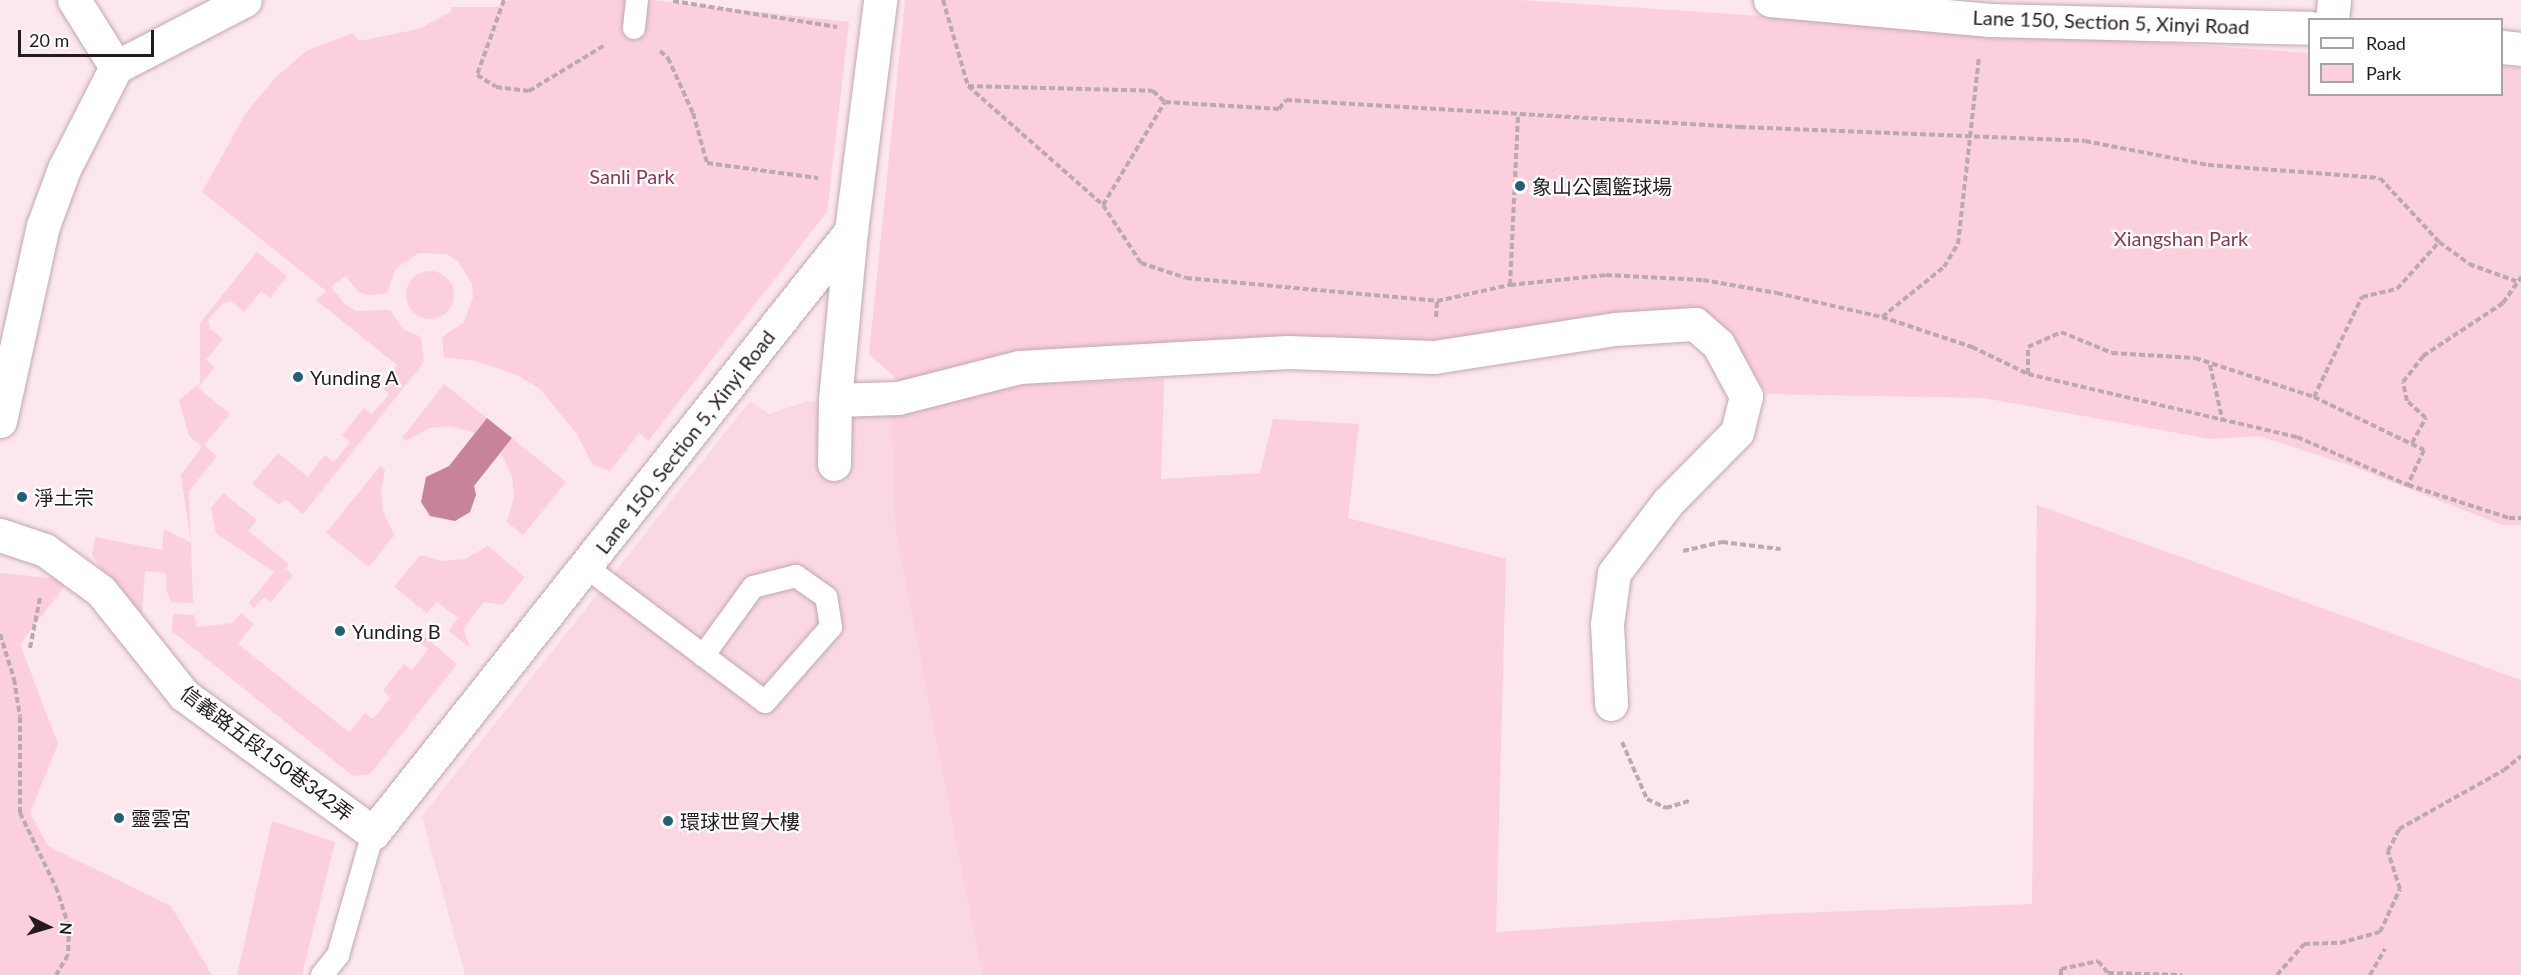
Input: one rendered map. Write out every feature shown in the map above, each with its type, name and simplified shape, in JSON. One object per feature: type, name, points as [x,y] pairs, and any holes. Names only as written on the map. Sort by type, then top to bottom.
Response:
[{"type":"street","points":[[74,0],[117,67]]},
{"type":"street","points":[[0,421],[44,226],[64,169],[117,67],[245,0]]},
{"type":"street","points":[[834,464],[835,400],[852,231],[880,0]]},
{"type":"street","name":"Lane 150, Section 5, Xinyi Road","points":[[1770,0],[2308,28]]},
{"type":"street","points":[[2332,18],[2334,0]]},
{"type":"street","points":[[2503,47],[2521,50]]},
{"type":"street","name":"Lane 150, Section 5, Xinyi Road","points":[[373,833],[852,231]]},
{"type":"street","points":[[835,400],[898,398],[1019,368],[1288,352],[1434,357],[1615,329],[1695,324],[1718,344],[1746,396],[1737,432],[1668,502],[1614,573],[1607,624],[1611,704]]},
{"type":"street","name":"信義路五段150巷342弄","points":[[0,535],[45,550],[101,591],[184,694],[373,833]]},
{"type":"lane","points":[[634,28],[637,0]]},
{"type":"lane","points":[[586,567],[703,656],[765,702],[831,627],[826,597],[796,576],[753,587],[703,656]]},
{"type":"lane","points":[[322,975],[338,955],[373,833]]},
{"type":"path","points":[[504,0],[477,75],[496,87],[528,91],[634,28],[668,58],[693,113],[707,163],[858,184]]},
{"type":"path","points":[[670,0],[876,34]]},
{"type":"path","points":[[1882,317],[1944,267],[1958,244],[1973,134],[1979,59],[1991,10]]},
{"type":"path","points":[[968,86],[1153,91],[1165,102],[1279,109],[1286,100],[1518,115],[1973,134],[2085,141],[2208,165],[2380,178],[2439,242],[2469,264],[2516,281]]},
{"type":"path","points":[[1102,206],[1165,102]]},
{"type":"path","points":[[1510,285],[1518,115]]},
{"type":"path","points":[[2314,397],[2362,297],[2397,289],[2439,242]]},
{"type":"path","points":[[2412,443],[2426,418],[2407,401],[2403,382],[2423,356],[2503,303],[2516,281],[2521,277]]},
{"type":"path","points":[[2028,374],[2028,347],[2061,332],[2112,352],[2195,358],[2314,397],[2424,450],[2408,485]]},
{"type":"path","points":[[2210,364],[2223,422]]},
{"type":"path","points":[[1677,553],[1722,542],[1781,549]]},
{"type":"path","points":[[0,633],[14,679],[20,717],[20,813],[56,887],[69,927],[68,955],[56,975]]},
{"type":"path","points":[[1611,704],[1622,740],[1647,799],[1666,808],[1692,800]]},
{"type":"path","points":[[2277,975],[2304,944],[2340,943],[2380,932],[2400,889],[2388,851],[2400,829],[2504,770],[2521,756]]},
{"type":"path","points":[[2370,975],[2385,949]]},
{"type":"path","points":[[2061,975],[2061,969],[2098,962],[2108,973],[2182,975]]},
{"type":"shaded area","points":[[750,401],[769,414],[808,401],[891,416],[897,532],[982,975],[465,975],[422,816]]},
{"type":"shaded area","points":[[487,418],[512,438],[474,486],[476,495],[470,512],[455,521],[430,516],[421,502],[426,477],[449,466]]},
{"type":"green space","name":"Sanli Park","points":[[509,0],[653,0],[849,22],[827,212],[648,441],[639,433],[610,471],[593,465],[576,433],[540,389],[517,375],[476,361],[444,357],[442,337],[464,322],[473,297],[472,284],[458,261],[446,254],[419,253],[396,268],[387,293],[370,295],[360,293],[345,276],[331,287],[345,304],[356,311],[390,310],[403,329],[421,337],[424,362],[303,514],[285,499],[279,505],[252,484],[278,453],[308,477],[325,455],[334,462],[350,442],[342,435],[364,408],[372,414],[389,394],[381,386],[397,365],[316,300],[326,291],[202,192],[246,113],[275,78],[306,51],[353,33],[359,41],[419,29],[452,11],[450,7],[496,7]]},
{"type":"green space","name":"Xiangshan Park","points":[[905,0],[1519,0],[2081,37],[2308,53],[2308,96],[2503,96],[2503,66],[2521,68],[2521,525],[2502,525],[2349,465],[2259,436],[2211,439],[1984,398],[1767,394],[1722,325],[1666,311],[1615,312],[1556,331],[903,385],[869,354]]},
{"type":"green space","points":[[257,252],[287,276],[270,298],[261,291],[244,312],[231,301],[223,303],[208,320],[210,329],[223,339],[206,360],[215,367],[198,388],[230,414],[204,445],[217,456],[189,491],[191,542],[181,475],[202,447],[189,436],[179,400],[200,383],[200,323]]},
{"type":"green space","points":[[425,271],[435,271],[447,278],[454,290],[454,300],[447,312],[435,319],[425,319],[410,308],[406,300],[406,290],[417,275]]},
{"type":"green space","points":[[1164,379],[1161,479],[1260,473],[1273,419],[1359,424],[1348,518],[1506,559],[1496,932],[1772,914],[2032,904],[2037,505],[2521,680],[2521,975],[982,975],[896,532],[891,416],[1024,384]]},
{"type":"green space","points":[[444,384],[487,418],[475,433],[451,426],[429,428],[406,441],[402,438]]},
{"type":"green space","points":[[512,438],[566,482],[523,535],[507,522],[514,497],[512,476],[501,453]]},
{"type":"green space","points":[[380,466],[385,470],[381,491],[383,511],[394,535],[369,567],[326,533]]},
{"type":"green space","points":[[223,493],[257,520],[248,531],[289,564],[286,569],[293,575],[271,602],[264,597],[254,608],[249,603],[274,572],[216,533],[211,508]]},
{"type":"green space","points":[[164,529],[191,543],[193,603],[171,602],[166,590],[166,573],[145,571],[141,624],[92,555],[95,537],[162,550]]},
{"type":"green space","points":[[488,546],[525,577],[503,605],[484,602],[463,629],[470,648],[449,631],[458,618],[437,602],[427,613],[394,587],[420,555],[444,561],[465,559]]},
{"type":"green space","points":[[0,573],[69,580],[20,644],[58,744],[30,813],[48,846],[171,906],[212,975],[0,975]]},
{"type":"green space","points":[[241,613],[254,624],[238,644],[349,732],[365,713],[373,719],[390,698],[383,690],[404,664],[412,670],[428,649],[420,643],[425,637],[457,664],[370,774],[353,776],[172,631],[173,614],[194,615],[197,627],[233,623]]},
{"type":"green space","points":[[272,821],[335,842],[302,975],[237,975]]},
{"type":"place","name":"象山公園籃球場","points":[[1520,186]]},
{"type":"place","name":"Yunding A","points":[[298,377]]},
{"type":"place","name":"淨土宗","points":[[22,497]]},
{"type":"place","name":"Yunding B","points":[[340,631]]},
{"type":"place","name":"靈雲宮","points":[[119,818]]},
{"type":"place","name":"環球世貿大樓","points":[[668,821]]}]
